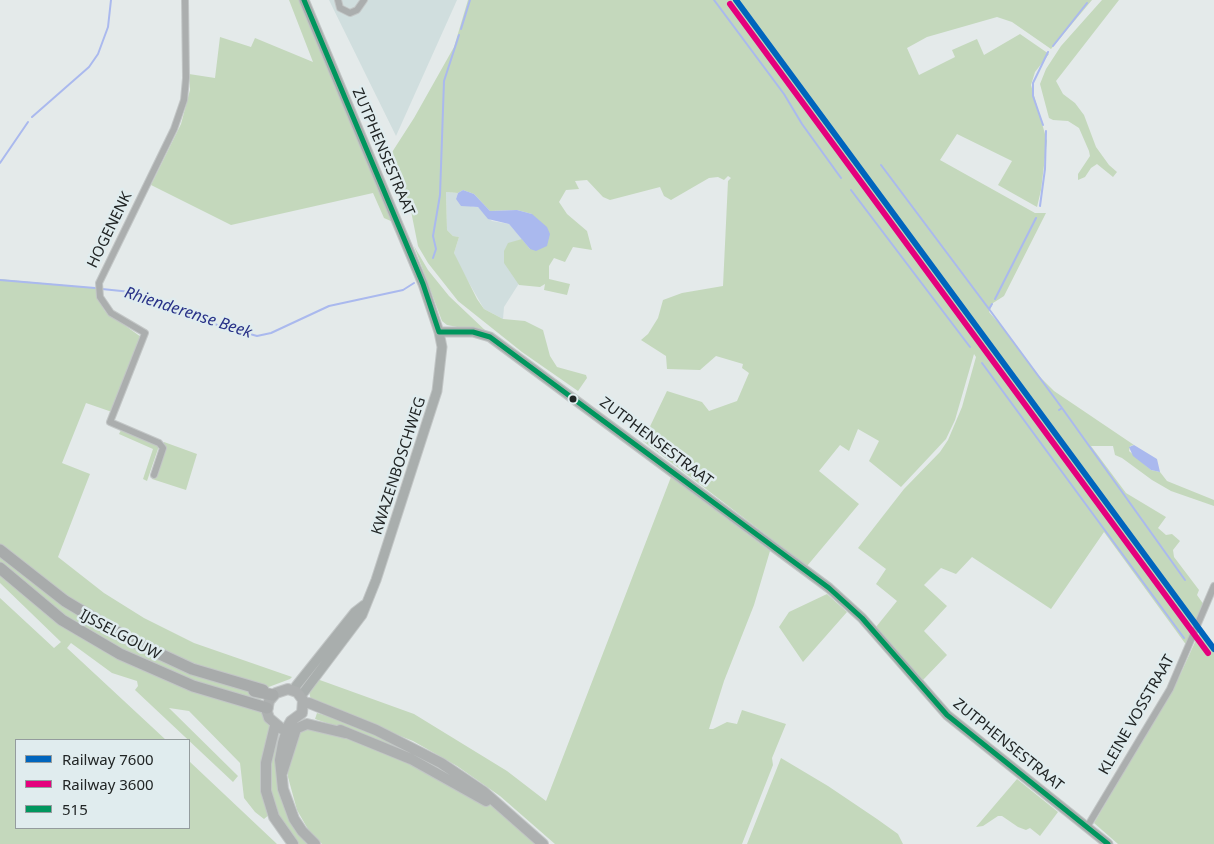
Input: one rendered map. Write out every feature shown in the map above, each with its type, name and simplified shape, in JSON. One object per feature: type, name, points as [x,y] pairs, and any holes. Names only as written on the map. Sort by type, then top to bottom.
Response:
[{"type":"highway","name":"IJSSELGOUW","points":[[0,550],[30,575],[94,620],[192,669],[268,692]]},
{"type":"highway","name":"IJSSELGOUW","points":[[0,568],[62,620],[98,642],[176,680],[269,710]]},
{"type":"main road","points":[[293,844],[274,817],[266,791],[266,762],[276,726],[269,710],[268,692],[297,689]]},
{"type":"main road","points":[[297,689],[307,705],[357,723],[441,763],[484,792],[543,844]]},
{"type":"main road","points":[[269,710],[278,697],[297,689]]},
{"type":"main road","points":[[295,727],[291,721],[300,715],[307,705]]},
{"type":"main road","points":[[269,710],[279,722],[295,727]]},
{"type":"main road","points":[[276,726],[344,732],[435,771],[481,798],[526,828]]},
{"type":"main road","points":[[295,727],[280,760],[284,789],[294,819],[302,831],[315,844]]},
{"type":"street","name":"HOGENENK","points":[[154,475],[162,448],[159,443],[110,422],[145,333],[111,313],[105,306],[98,289],[103,272],[174,129],[184,100],[186,78],[185,0]]},
{"type":"street","name":"ZUTPHENSESTRAAT","points":[[304,0],[423,284],[440,332],[473,332],[490,337],[829,588],[862,618],[947,715],[1108,844]]},
{"type":"street","points":[[338,0],[340,8],[350,13],[357,10],[364,0]]},
{"type":"street","name":"KWAZENBOSCHWEG","points":[[297,689],[350,632],[362,616],[364,605],[376,580],[437,391],[442,347],[440,332]]},
{"type":"street","name":"KLEINE VOSSTRAAT","points":[[1087,826],[1170,689],[1214,586]]},
{"type":"street","name":"KWAZENBOSCHWEG","points":[[297,689],[318,658],[355,612],[364,605]]},
{"type":"shaded area","points":[[329,0],[457,0],[396,136]]},
{"type":"shaded area","points":[[446,192],[458,193],[456,199],[473,207],[478,207],[492,221],[509,224],[522,239],[525,274],[504,307],[503,319],[484,309],[457,262],[454,253],[459,237],[453,236],[447,230]]},
{"type":"green space","points":[[289,0],[299,0],[393,222],[384,218],[373,193],[231,225],[151,185],[181,124],[190,90],[189,74],[215,78],[220,37],[251,47],[255,38],[313,62]]},
{"type":"green space","points":[[468,0],[1092,0],[1051,49],[1012,22],[997,17],[927,37],[907,48],[919,75],[955,57],[952,50],[977,39],[984,55],[1020,34],[1049,54],[1035,72],[1031,85],[1047,141],[1037,207],[998,185],[1012,161],[957,134],[940,160],[1035,213],[1046,213],[1004,296],[993,303],[989,312],[1038,375],[1054,391],[1134,445],[1130,446],[1129,451],[1151,470],[1160,472],[1167,481],[1214,500],[1214,506],[1171,491],[1115,455],[1113,446],[1091,446],[1126,493],[1166,517],[1158,528],[1166,535],[1172,534],[1180,541],[1173,550],[1174,557],[1199,590],[1197,595],[1204,605],[1187,646],[1104,532],[1051,609],[972,557],[956,574],[941,568],[924,585],[947,606],[924,631],[947,655],[923,680],[876,627],[897,601],[876,584],[886,569],[858,548],[904,489],[940,452],[948,440],[962,407],[976,357],[974,354],[955,420],[946,439],[901,487],[869,461],[879,441],[858,429],[849,451],[840,445],[819,471],[859,504],[807,566],[643,441],[667,391],[702,402],[709,411],[737,401],[749,373],[742,368],[743,364],[716,356],[700,370],[667,369],[666,356],[641,340],[648,334],[658,318],[663,300],[682,293],[723,286],[728,181],[731,178],[728,176],[724,180],[718,177],[709,178],[671,200],[664,196],[660,187],[610,200],[603,197],[587,180],[575,181],[579,189],[566,190],[559,202],[567,214],[587,231],[592,250],[573,247],[565,262],[554,258],[549,266],[549,279],[570,284],[567,295],[544,290],[545,284],[540,287],[519,285],[504,263],[504,251],[508,243],[522,239],[530,249],[532,214],[517,210],[490,211],[474,194],[463,190],[458,193],[446,192],[447,230],[453,236],[459,237],[454,253],[477,299],[484,309],[503,319],[525,321],[543,330],[550,356],[557,367],[586,375],[587,378],[578,391],[522,352],[458,301],[428,263],[418,246],[409,201],[387,160],[414,118],[454,47]]},
{"type":"green space","points":[[1102,0],[1119,0],[1056,81],[1063,94],[1075,103],[1084,115],[1096,147],[1109,165],[1117,172],[1113,177],[1097,164],[1091,168],[1085,177],[1078,180],[1078,174],[1090,156],[1089,151],[1079,128],[1068,121],[1049,118],[1040,84],[1046,69],[1061,46]]},
{"type":"green space","points":[[414,246],[428,270],[449,296],[488,333],[447,325],[442,321]]},
{"type":"green space","points":[[0,279],[96,288],[105,311],[141,337],[112,412],[86,403],[62,463],[90,474],[58,557],[104,593],[144,618],[194,643],[292,677],[290,679],[266,688],[223,676],[150,646],[60,592],[0,545]]},
{"type":"green space","points":[[121,430],[159,446],[147,481],[143,479],[153,449],[119,434]]},
{"type":"green space","points":[[164,442],[197,454],[186,490],[152,479]]},
{"type":"green space","points":[[671,477],[770,551],[754,605],[724,681],[709,729],[727,722],[737,724],[742,710],[786,724],[772,758],[773,765],[742,844],[555,844],[500,796],[457,766],[413,741],[311,701],[309,691],[317,679],[414,714],[507,771],[546,801]]},
{"type":"green space","points":[[0,554],[56,599],[242,689],[262,696],[260,703],[193,683],[117,649],[49,606],[0,563]]},
{"type":"green space","points":[[0,573],[137,668],[161,678],[261,711],[272,726],[269,744],[270,814],[264,819],[255,812],[244,798],[240,763],[189,711],[169,708],[238,776],[233,782],[190,742],[190,739],[187,739],[135,690],[138,686],[137,681],[112,673],[71,643],[67,648],[165,739],[15,739],[15,829],[190,829],[190,762],[277,844],[0,844],[0,598],[54,648],[61,642],[0,583]]},
{"type":"green space","points":[[827,594],[847,612],[803,662],[779,627],[789,612]]},
{"type":"green space","points":[[1201,629],[1214,646],[1214,844],[1118,844],[1094,823],[1180,675]]},
{"type":"green space","points":[[317,713],[346,721],[396,742],[394,746],[315,719]]},
{"type":"green space","points":[[311,728],[361,740],[460,786],[493,807],[539,844],[322,844],[309,831],[297,810],[288,777],[288,763],[299,732]]},
{"type":"green space","points":[[276,737],[282,739],[277,767],[279,793],[293,827],[307,844],[296,844],[288,834],[269,798],[268,770]]},
{"type":"green space","points":[[781,758],[828,786],[877,819],[898,834],[903,844],[747,844]]},
{"type":"green space","points":[[1017,779],[1058,812],[1040,836],[1030,828],[1026,830],[1018,827],[1002,816],[998,816],[983,826],[976,827]]},
{"type":"water","points":[[463,190],[474,194],[490,211],[517,210],[532,214],[547,227],[550,234],[547,246],[536,251],[530,249],[509,224],[488,219],[478,207],[461,206],[456,199],[458,193]]},
{"type":"water","points":[[1134,445],[1157,459],[1160,472],[1151,470],[1133,456],[1129,447]]},
{"type":"waterway","points":[[32,117],[89,67],[98,54],[108,27],[111,0]]},
{"type":"waterway","name":"Rhienderense Beek","points":[[461,29],[470,0]]},
{"type":"waterway","points":[[714,0],[784,94],[802,124],[841,178]]},
{"type":"waterway","points":[[1053,46],[1087,3]]},
{"type":"waterway","name":"Rhienderense Beek","points":[[433,258],[436,249],[433,236],[440,195],[444,81],[459,35]]},
{"type":"waterway","points":[[1043,125],[1033,96],[1033,83],[1048,52]]},
{"type":"waterway","points":[[0,163],[28,122]]},
{"type":"waterway","points":[[1040,206],[1045,169],[1046,131]]},
{"type":"waterway","points":[[881,165],[989,309]]},
{"type":"waterway","points":[[851,190],[970,347]]},
{"type":"waterway","points":[[995,299],[1036,218]]},
{"type":"waterway","name":"Rhienderense Beek","points":[[0,280],[95,288]]},
{"type":"waterway","name":"Rhienderense Beek","points":[[102,289],[131,292],[207,322],[257,336],[271,333],[329,306],[403,290],[414,283]]},
{"type":"waterway","points":[[992,304],[989,309],[1062,408],[1059,410]]},
{"type":"waterway","points":[[982,363],[1184,638]]},
{"type":"waterway","points":[[1062,408],[1185,580]]},
{"type":"rail line","name":"7600","points":[[736,0],[1214,649]]},
{"type":"rail line","name":"3600","points":[[730,4],[1208,653]]},
{"type":"transit line","name":"515","points":[[304,0],[423,284],[439,332],[473,332],[490,337],[829,588],[862,618],[947,715],[1108,844]]}]
